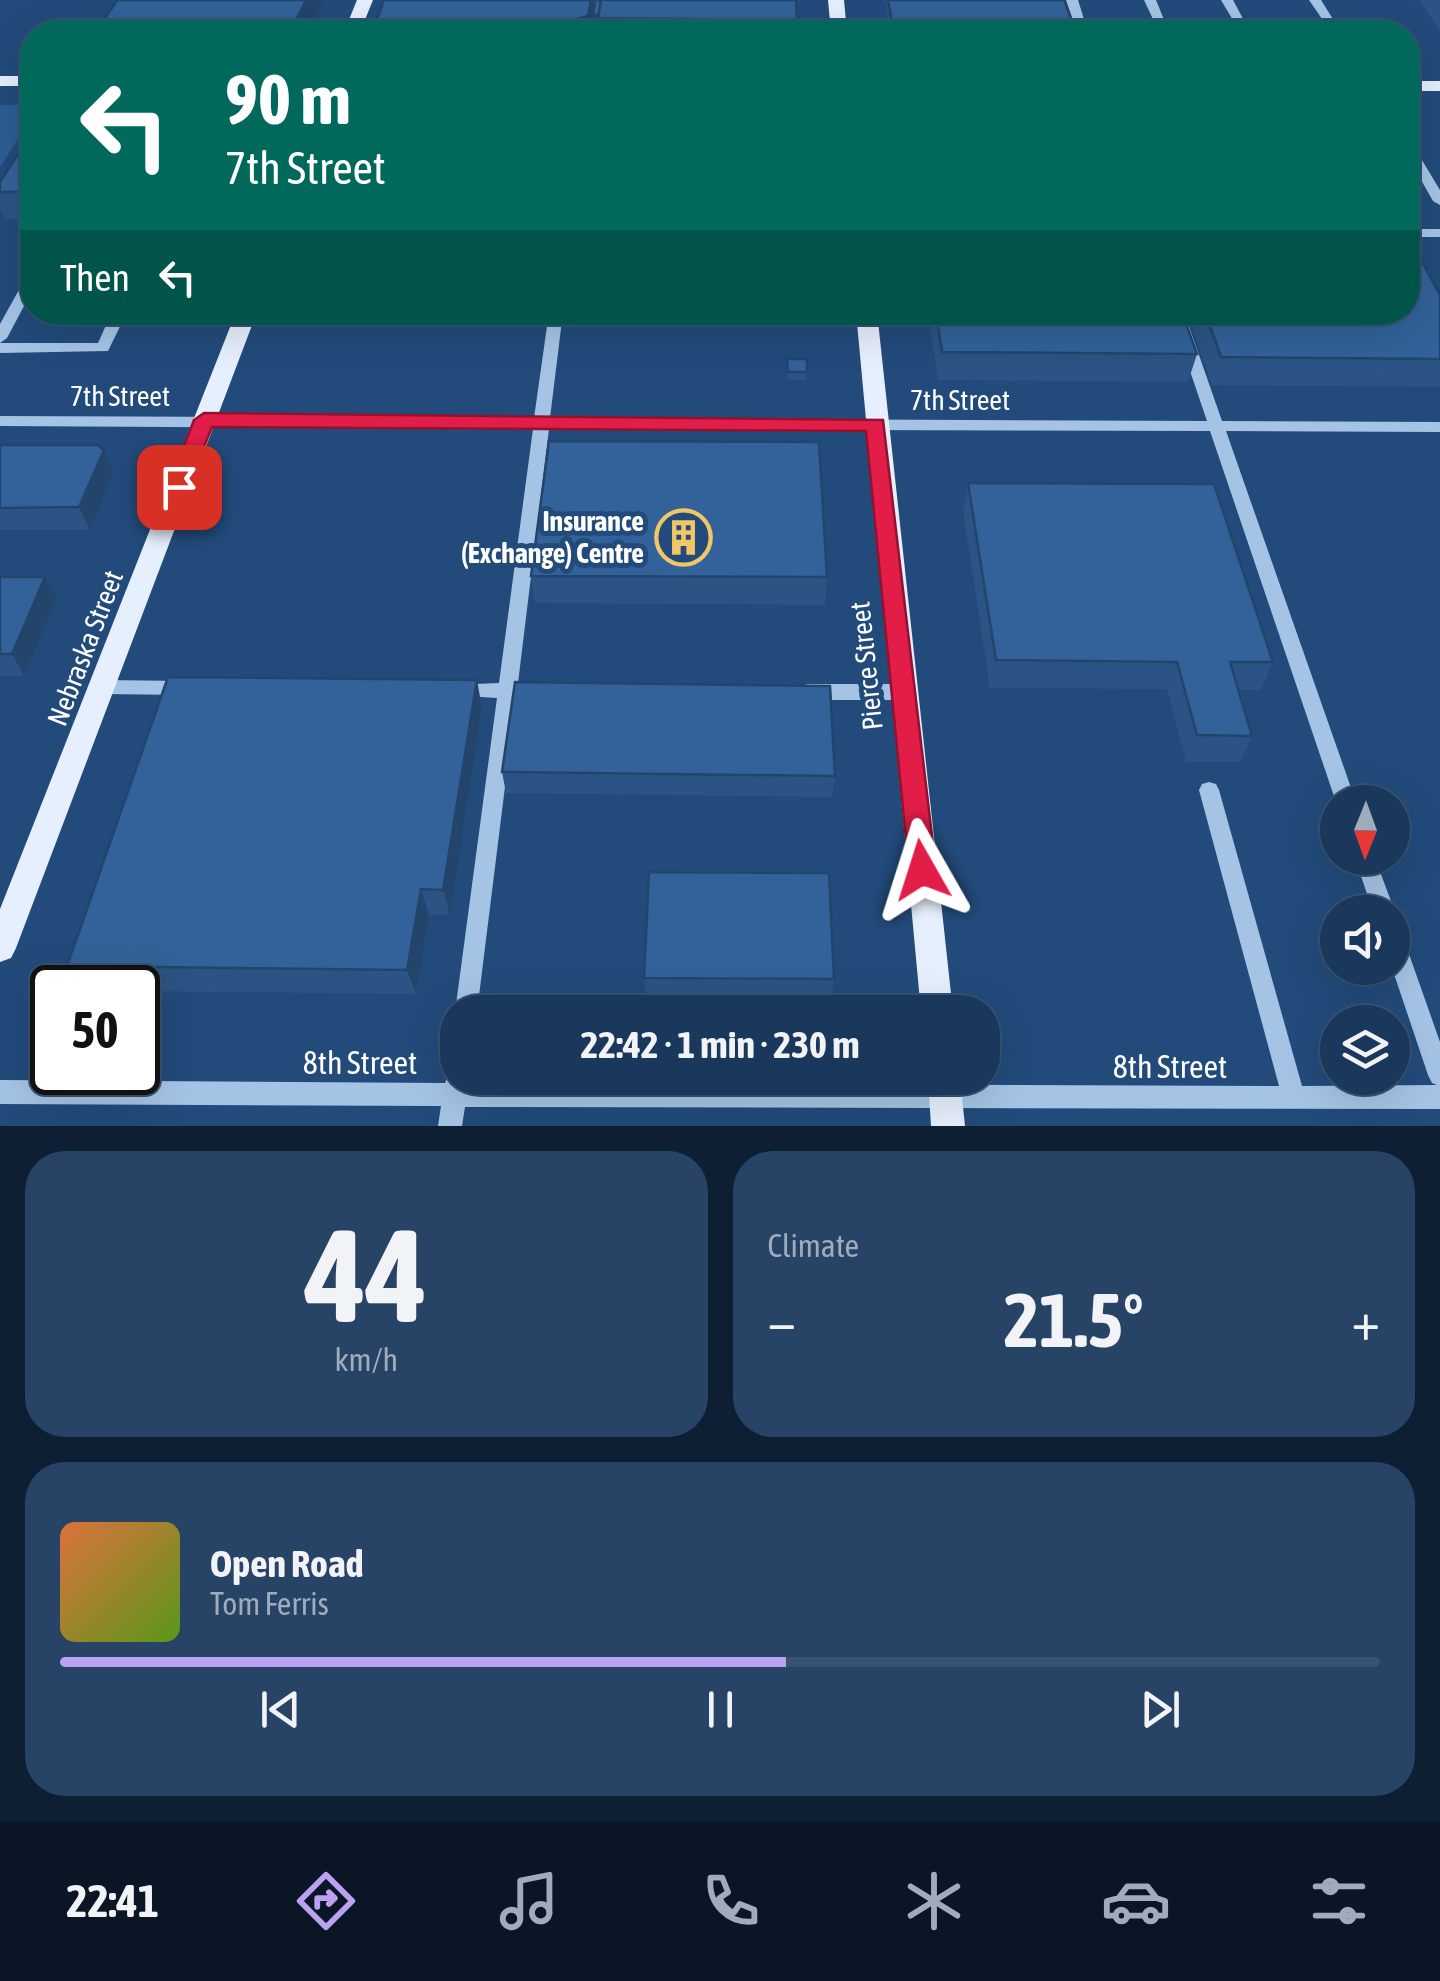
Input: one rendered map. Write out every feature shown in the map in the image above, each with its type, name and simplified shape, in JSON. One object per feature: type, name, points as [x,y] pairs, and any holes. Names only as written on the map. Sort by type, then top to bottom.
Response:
[{"type":"main road","name":"Nebraska Street","points":[[0,948],[241,325]]},
{"type":"main road","name":"Pierce Street","points":[[867,325],[935,995]]},
{"type":"street","points":[[1420,168],[1440,202]]},
{"type":"street","points":[[0,338],[20,301]]},
{"type":"street","points":[[0,348],[103,348],[114,325]]},
{"type":"street","points":[[468,995],[554,325]]},
{"type":"street","points":[[1182,325],[1340,785]]},
{"type":"street","name":"7th Street","points":[[0,421],[1440,427]]},
{"type":"street","points":[[102,687],[198,688]]},
{"type":"street","points":[[429,690],[566,691]]},
{"type":"street","points":[[785,692],[904,692]]},
{"type":"street","points":[[1209,790],[1294,1098]]},
{"type":"street","points":[[1409,985],[1440,1075]]},
{"type":"street","name":"8th Street","points":[[0,1092],[440,1086]]},
{"type":"street","points":[[450,1126],[455,1095]]},
{"type":"street","name":"8th Street","points":[[750,1095],[946,1101],[1440,1097]]},
{"type":"shaded area","points":[[0,105],[20,105],[20,136],[0,167]]},
{"type":"building","points":[[117,0],[306,0],[296,20],[104,20]]},
{"type":"building","points":[[384,0],[591,0],[588,16],[576,20],[377,20]]},
{"type":"building","points":[[601,0],[796,0],[797,20],[598,18]]},
{"type":"building","points":[[888,0],[1064,0],[1072,20],[892,20]]},
{"type":"building","points":[[18,154],[20,192],[0,192],[0,182]]},
{"type":"building","points":[[1420,258],[1440,295],[1440,359],[1221,357],[1210,325],[1420,325]]},
{"type":"building","points":[[938,325],[1187,325],[1197,354],[942,352]]},
{"type":"building","points":[[787,359],[807,359],[807,372],[788,372]]},
{"type":"building","name":"Insurance (Exchange) Centre","points":[[549,441],[819,442],[827,577],[531,576]]},
{"type":"building","points":[[0,445],[98,445],[104,450],[79,507],[0,508]]},
{"type":"building","points":[[968,483],[1214,484],[1273,662],[1230,662],[1252,736],[1197,735],[1177,662],[996,660]]},
{"type":"building","points":[[0,577],[45,577],[12,654],[0,654]]},
{"type":"building","points":[[168,677],[477,680],[443,890],[421,889],[407,970],[67,965]]},
{"type":"building","points":[[515,682],[830,686],[835,776],[502,772]]},
{"type":"building","points":[[649,872],[829,873],[834,979],[644,978]]},
{"type":"tunnel","points":[[600,20],[603,0]]},
{"type":"place","name":"Insurance (Exchange) Centre","points":[[683,537]]},
{"type":"route","points":[[179,487],[204,420],[876,424],[922,870]]}]
